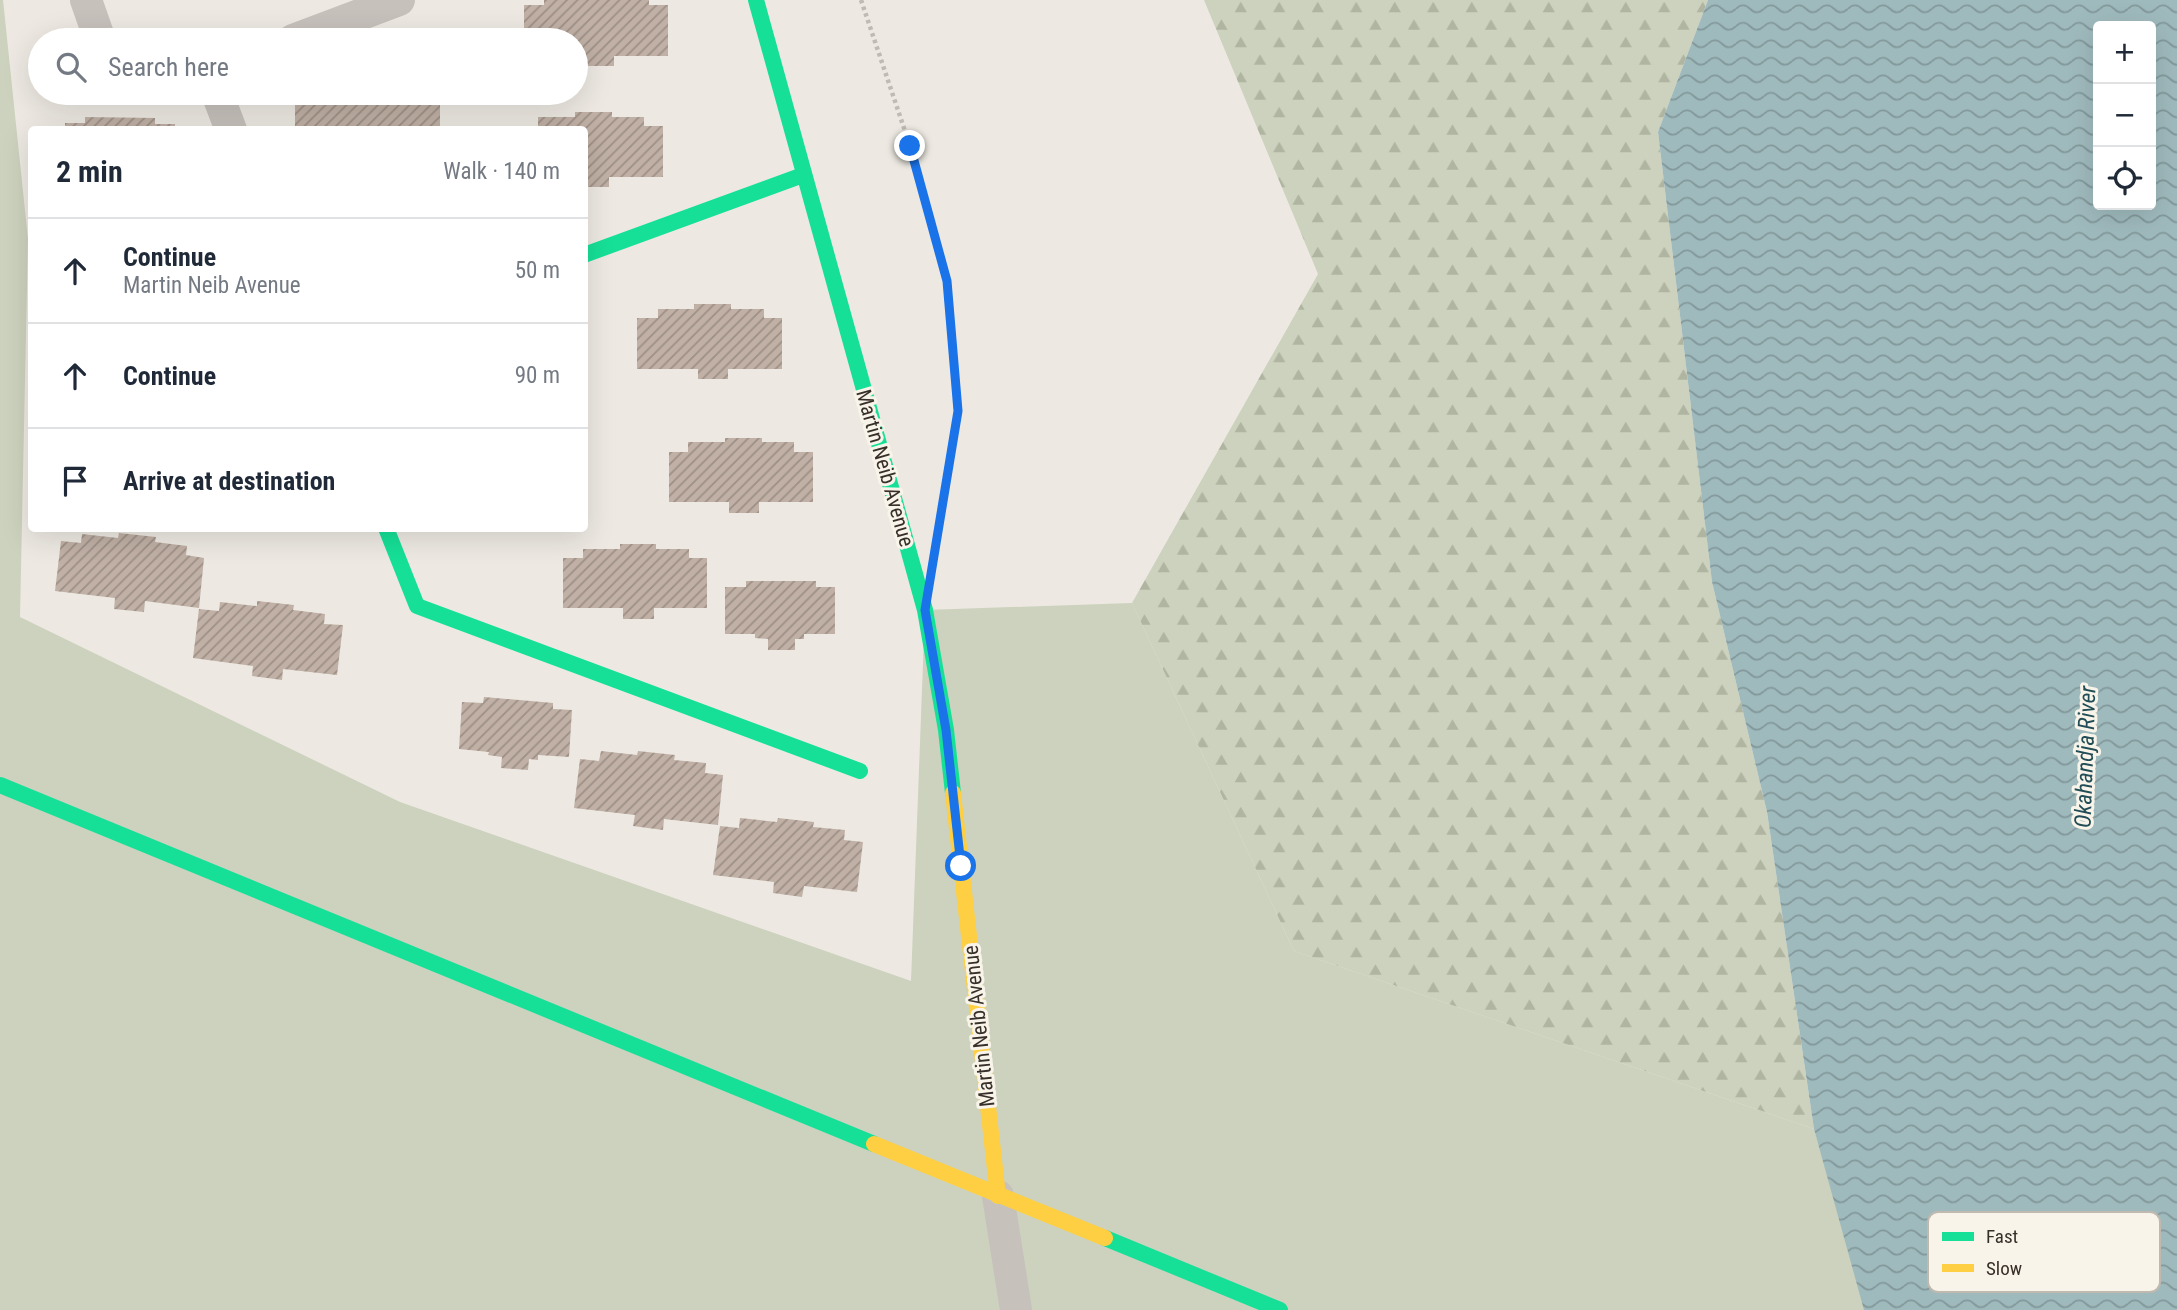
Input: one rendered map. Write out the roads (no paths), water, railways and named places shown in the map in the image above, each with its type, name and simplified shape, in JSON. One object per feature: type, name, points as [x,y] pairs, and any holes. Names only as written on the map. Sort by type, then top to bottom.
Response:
[{"type":"main road","name":"Martin Neib Avenue","points":[[756,0],[925,610],[946,730],[998,1196]]},
{"type":"main road","points":[[588,254],[803,175]]},
{"type":"main road","points":[[388,532],[418,606],[860,771]]},
{"type":"main road","points":[[0,785],[1280,1310]]},
{"type":"street","points":[[86,0],[96,28]]},
{"type":"street","points":[[325,28],[399,0]]},
{"type":"street","points":[[222,105],[229,126]]},
{"type":"street","points":[[998,1196],[1016,1310]]},
{"type":"water","name":"Okahandja River","points":[[1708,0],[2177,0],[2177,1310],[1864,1310],[1814,1129],[1767,812],[1712,582],[1658,132]]}]
